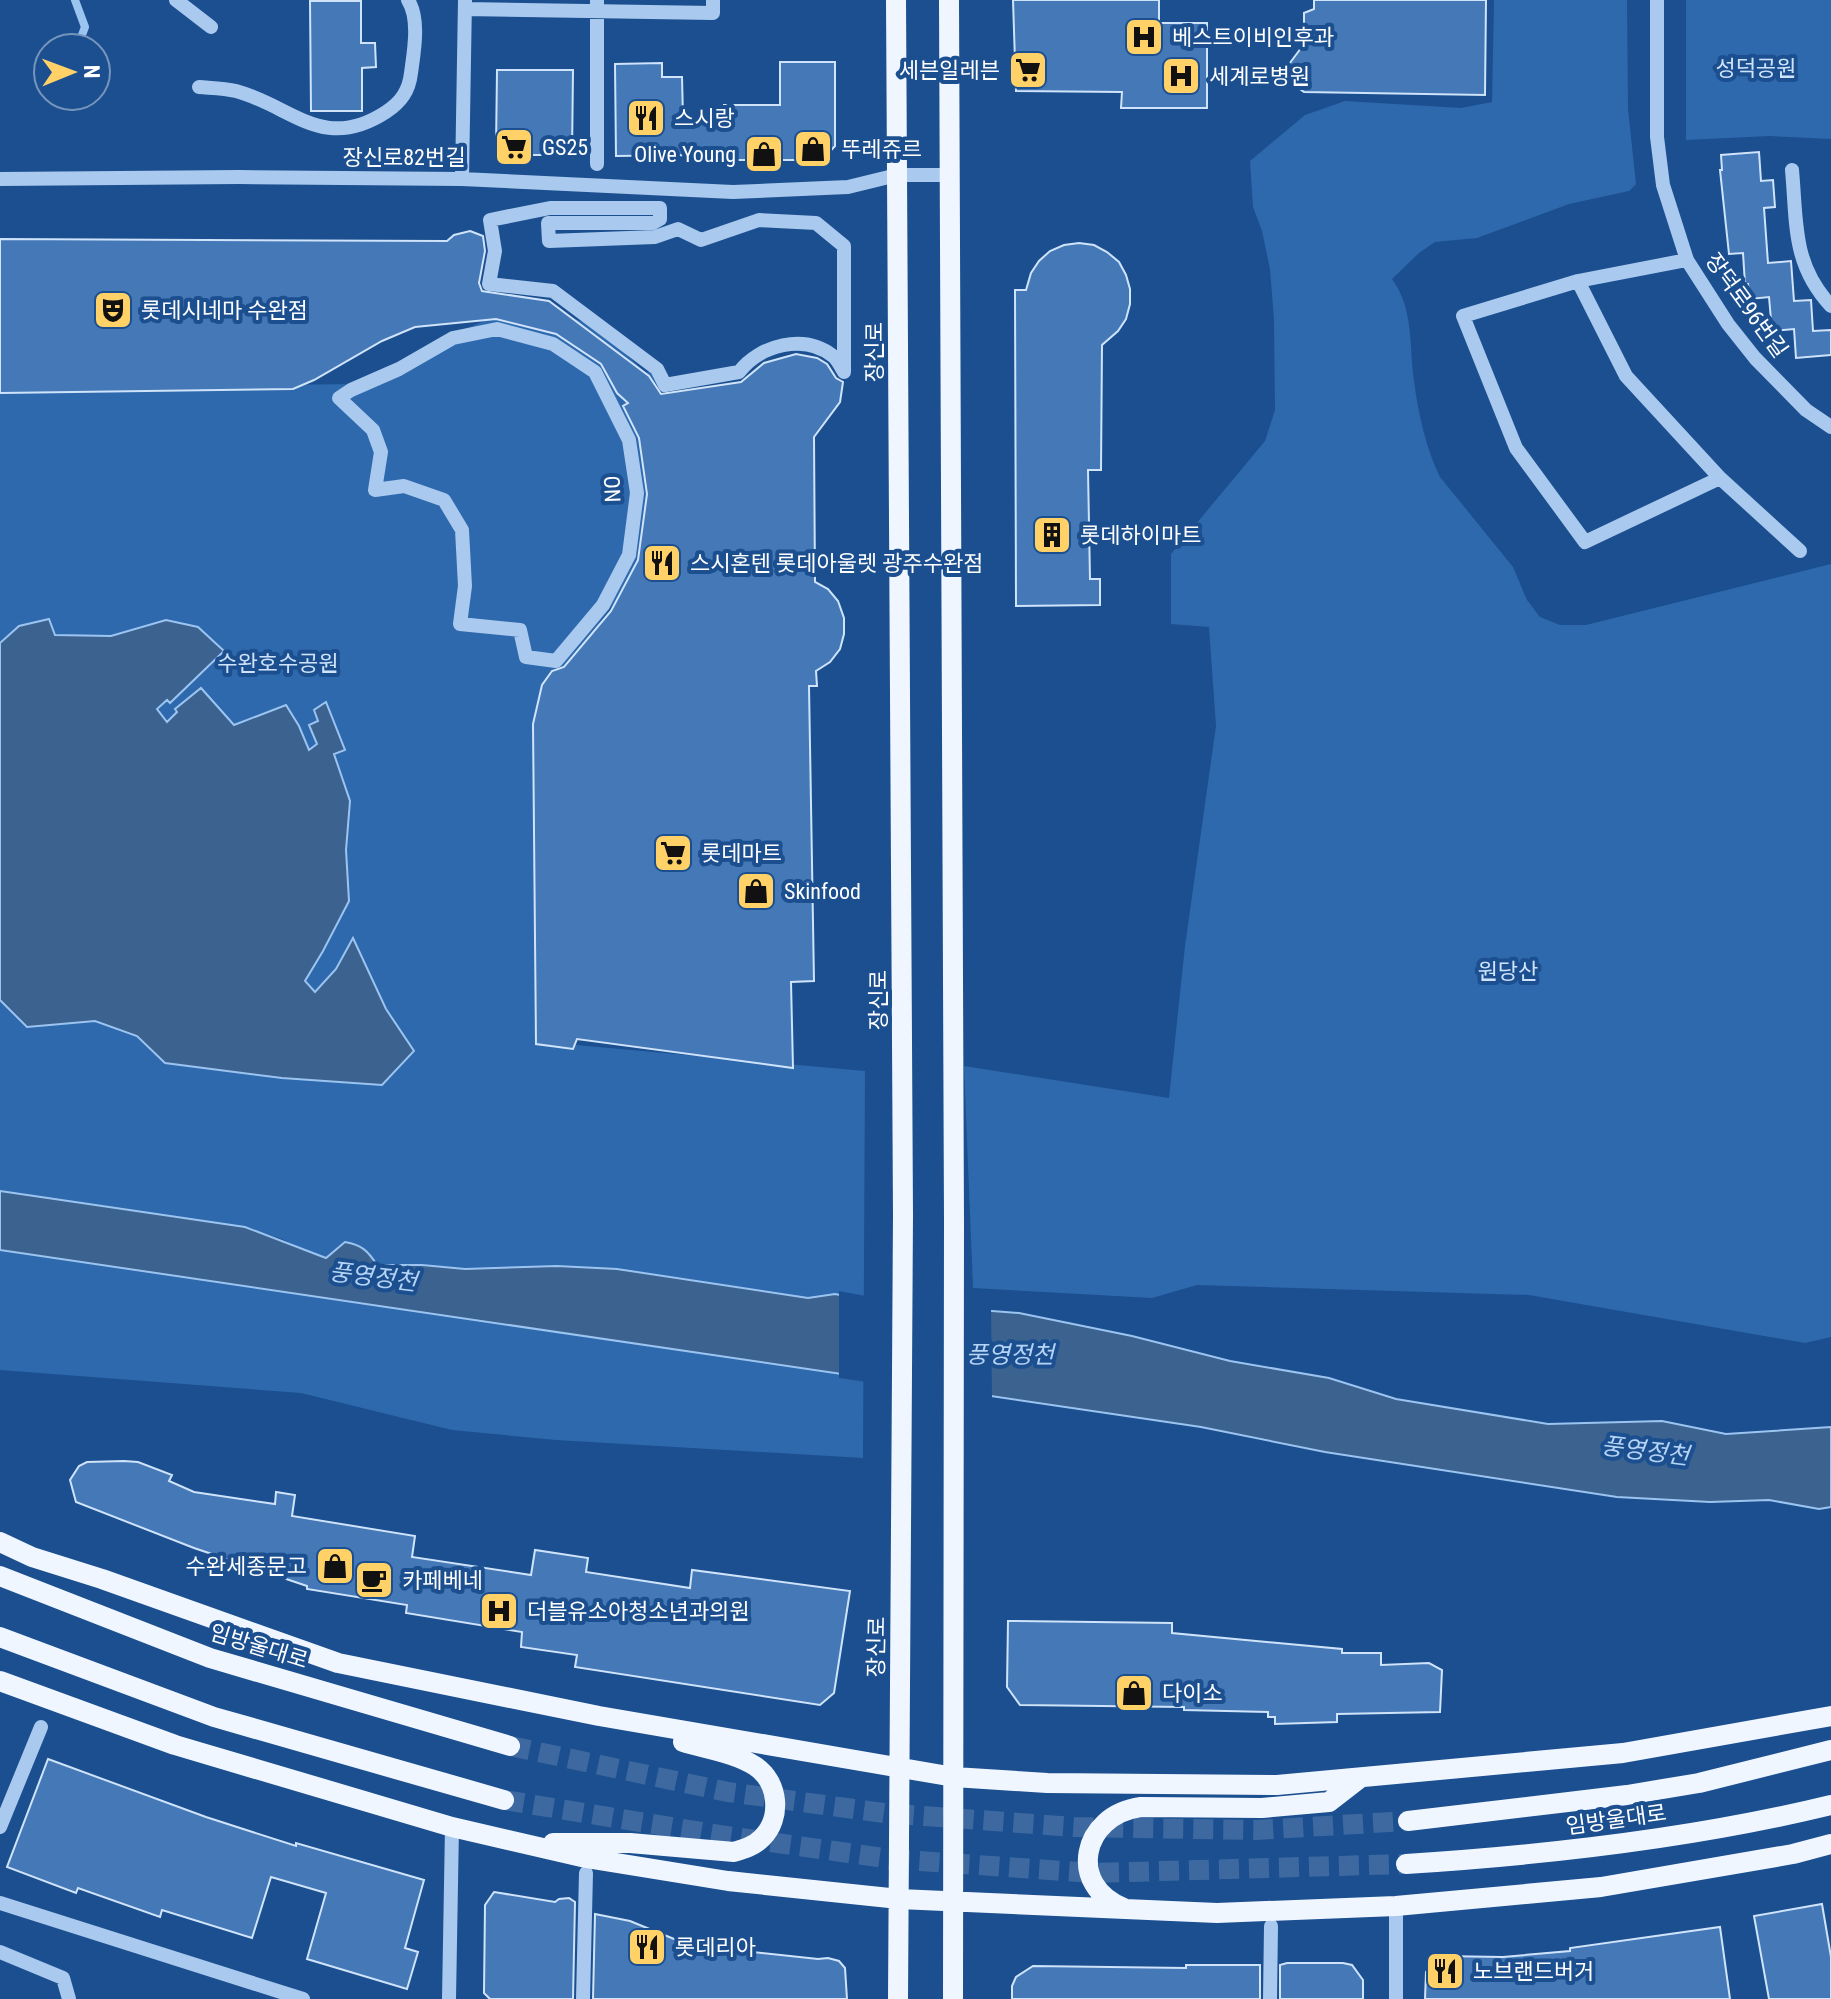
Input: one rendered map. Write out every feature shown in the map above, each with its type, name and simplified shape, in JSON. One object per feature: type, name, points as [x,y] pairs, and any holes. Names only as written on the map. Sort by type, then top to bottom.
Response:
[{"type":"main road","name":"장신로","points":[[896,0],[903,1215],[898,1999]]},
{"type":"main road","points":[[949,0],[954,1222],[953,1999]]},
{"type":"main road","points":[[0,1542],[32,1557],[338,1663],[599,1716],[954,1777],[1047,1783],[1277,1785],[1623,1753],[1831,1716]]},
{"type":"main road","name":"임방울대로","points":[[0,1576],[210,1658],[510,1746]]},
{"type":"main road","points":[[0,1637],[214,1717],[504,1800]]},
{"type":"main road","points":[[0,1681],[175,1745],[452,1827],[586,1858],[728,1881],[899,1899],[1217,1913],[1396,1906],[1601,1887],[1793,1854],[1831,1844]]},
{"type":"main road","points":[[529,1844],[630,1843],[734,1852],[762,1839],[771,1825],[775,1795],[769,1780],[758,1768],[744,1760],[599,1716]]},
{"type":"main road","name":"임방울대로","points":[[1408,1821],[1627,1795],[1699,1783],[1831,1750]]},
{"type":"main road","points":[[1146,1911],[1129,1910],[1113,1904],[1100,1893],[1092,1878],[1088,1862],[1090,1845],[1097,1829],[1109,1817],[1124,1809],[1141,1807],[1262,1808],[1329,1802],[1360,1778]]},
{"type":"main road","name":"임방울대로","points":[[1406,1864],[1584,1849],[1777,1818],[1831,1805]]},
{"type":"street","points":[[176,0],[211,27]]},
{"type":"street","points":[[199,87],[238,92],[308,124],[344,130],[375,119],[397,105],[410,87],[415,45],[413,7],[408,0]]},
{"type":"street","points":[[462,179],[465,4],[597,5],[713,13],[713,0]]},
{"type":"street","name":"장덕로96번길","points":[[1657,0],[1657,137],[1663,185],[1687,260],[1728,324],[1755,358],[1806,410],[1831,427]]},
{"type":"street","points":[[597,5],[597,164]]},
{"type":"street","points":[[1792,170],[1801,261],[1815,289],[1831,306]]},
{"type":"street","name":"장신로82번길","points":[[0,179],[462,179],[733,192],[848,187],[897,175],[950,175]]},
{"type":"street","points":[[550,208],[660,208],[660,219],[653,223],[548,223],[549,241],[655,237],[678,229],[701,240],[759,220],[816,223],[844,246],[844,372],[834,356],[808,344],[786,345],[770,348],[746,363],[739,372],[665,385],[657,369],[553,291],[489,284],[495,251],[490,220],[550,208]]},
{"type":"street","points":[[1687,260],[1578,281],[1463,316],[1516,448],[1585,542],[1720,478]]},
{"type":"street","points":[[1578,281],[1626,376],[1720,478],[1800,551]]},
{"type":"street","name":"NO","points":[[497,329],[553,344],[595,372],[629,440],[637,493],[629,555],[603,605],[556,661],[526,657],[520,630],[460,624],[465,586],[462,530],[444,500],[404,486],[375,490],[381,452],[373,430],[339,398],[453,338],[497,329]]},
{"type":"street","points":[[0,1827],[41,1727]]},
{"type":"street","points":[[449,1999],[452,1827]]},
{"type":"street","points":[[583,1999],[586,1873]]},
{"type":"street","points":[[0,1903],[303,1999]]},
{"type":"street","points":[[1396,1906],[1396,1999]]},
{"type":"street","points":[[1270,1999],[1271,1926]]},
{"type":"street","points":[[0,1952],[63,1978],[69,1999]]},
{"type":"green space","name":"원당산","points":[[1494,0],[1627,0],[1628,109],[1636,184],[1629,191],[1569,204],[1477,238],[1435,242],[1392,279],[1407,315],[1420,418],[1440,477],[1513,567],[1527,600],[1540,617],[1560,625],[1586,625],[1831,564],[1831,1337],[1805,1343],[1529,1295],[1197,1285],[1152,1298],[973,1288],[964,1066],[1169,1098],[1185,946],[1216,726],[1209,627],[1171,624],[1171,554],[1265,441],[1275,410],[1270,269],[1253,207],[1250,161],[1305,115],[1345,101],[1461,108],[1492,102]]},
{"type":"green space","name":"성덕공원","points":[[1686,0],[1831,0],[1831,139],[1770,136],[1686,140]]},
{"type":"green space","name":"수완호수공원","points":[[561,314],[597,327],[646,373],[656,369],[667,388],[635,402],[662,477],[635,578],[601,620],[566,681],[554,1043],[865,1071],[863,1458],[556,1440],[452,1430],[301,1393],[0,1370],[0,1250],[283,1291],[311,1253],[245,1227],[0,1191],[0,387],[366,384],[447,337],[495,316]]},
{"type":"water","name":"수완호수공원","points":[[49,619],[55,635],[111,636],[166,620],[198,627],[224,651],[170,703],[167,700],[157,709],[167,722],[177,712],[175,709],[201,688],[234,725],[286,705],[309,750],[317,744],[309,725],[318,721],[314,710],[326,702],[345,750],[334,754],[350,801],[346,850],[349,901],[305,981],[315,992],[336,969],[353,938],[386,1009],[414,1051],[382,1085],[282,1078],[165,1063],[137,1036],[95,1021],[27,1027],[0,1000],[0,643],[19,626]]},
{"type":"water","name":"풍영정천","points":[[0,1191],[245,1227],[326,1258],[345,1242],[364,1249],[377,1265],[465,1269],[557,1266],[617,1269],[808,1298],[835,1294],[876,1302],[1019,1313],[1132,1336],[1230,1361],[1329,1378],[1396,1399],[1548,1424],[1662,1421],[1726,1434],[1831,1427],[1831,1507],[1819,1509],[1769,1500],[1710,1502],[1617,1497],[1325,1452],[1201,1427],[0,1250]]},
{"type":"pier","points":[[839,1291],[876,1298],[991,1307],[992,1400],[839,1378]]},
{"type":"building","points":[[1013,0],[1159,0],[1159,23],[1207,23],[1207,108],[1121,108],[1122,92],[1016,91]]},
{"type":"building","points":[[1314,0],[1486,0],[1485,95],[1304,92],[1281,75],[1304,44],[1304,13],[1314,9]]},
{"type":"building","points":[[310,1],[361,1],[361,43],[375,43],[376,67],[362,68],[362,111],[311,111]]},
{"type":"building","points":[[780,62],[835,62],[835,146],[822,160],[693,160],[693,155],[616,156],[615,64],[662,63],[662,77],[682,77],[683,117],[724,117],[724,105],[780,105]]},
{"type":"building","points":[[497,70],[573,70],[572,155],[504,155],[496,149]]},
{"type":"building","points":[[1759,152],[1761,181],[1773,180],[1775,207],[1764,208],[1768,263],[1791,261],[1794,301],[1811,300],[1813,331],[1831,330],[1831,355],[1796,358],[1794,329],[1772,331],[1769,297],[1750,299],[1748,284],[1745,284],[1743,253],[1729,254],[1721,155]]},
{"type":"building","points":[[470,231],[483,236],[485,251],[479,283],[482,291],[549,301],[649,376],[661,394],[741,382],[764,363],[796,354],[817,358],[843,382],[840,402],[814,437],[815,582],[828,589],[838,601],[844,618],[844,634],[840,649],[830,662],[816,671],[817,686],[809,686],[814,981],[791,982],[793,1068],[577,1039],[573,1049],[536,1044],[533,724],[542,685],[552,671],[564,667],[611,611],[638,560],[647,494],[639,438],[623,406],[628,403],[617,393],[601,364],[556,334],[496,319],[415,327],[382,341],[293,389],[0,393],[0,239],[447,241],[454,235]]},
{"type":"building","points":[[1079,243],[1094,245],[1119,262],[1130,289],[1126,319],[1102,345],[1101,470],[1088,470],[1090,579],[1100,579],[1100,605],[1016,606],[1015,290],[1026,290],[1031,273],[1050,251]]},
{"type":"building","points":[[87,1462],[138,1462],[172,1475],[169,1481],[194,1492],[275,1504],[276,1492],[295,1495],[292,1516],[415,1536],[412,1557],[531,1575],[535,1550],[588,1558],[586,1572],[690,1588],[692,1570],[850,1591],[834,1693],[820,1705],[575,1667],[577,1655],[521,1647],[522,1632],[406,1613],[407,1605],[307,1589],[307,1586],[194,1548],[76,1502],[70,1480],[79,1466]]},
{"type":"building","points":[[1008,1621],[1172,1623],[1172,1633],[1342,1649],[1342,1653],[1381,1653],[1381,1665],[1429,1663],[1442,1670],[1440,1712],[1337,1714],[1337,1722],[1275,1724],[1275,1717],[1268,1717],[1268,1712],[1184,1710],[1184,1707],[1020,1705],[1007,1687]]},
{"type":"building","points":[[48,1759],[206,1817],[296,1846],[296,1843],[424,1880],[405,1948],[418,1952],[407,1989],[307,1959],[326,1893],[271,1877],[252,1938],[162,1910],[160,1917],[78,1888],[76,1893],[7,1867]]},
{"type":"building","points":[[494,1892],[555,1902],[569,1898],[575,1902],[573,1999],[490,1999],[484,1993],[485,1905]]},
{"type":"building","points":[[1822,1904],[1831,1957],[1831,1999],[1769,1999],[1754,1916]]},
{"type":"building","points":[[595,1914],[630,1921],[679,1941],[707,1947],[839,1961],[845,1968],[847,1999],[593,1999]]},
{"type":"building","points":[[1720,1927],[1730,1999],[1425,1999],[1426,1972],[1442,1956],[1503,1957],[1570,1951],[1570,1948]]},
{"type":"building","points":[[1186,1965],[1260,1965],[1260,1999],[1012,1999],[1016,1977],[1033,1966],[1186,1968]]},
{"type":"building","points":[[1280,1965],[1352,1965],[1363,1980],[1363,1999],[1280,1999]]},
{"type":"waterway","points":[[75,0],[85,27],[83,32]]},
{"type":"tunnel","points":[[510,1746],[728,1792],[884,1813],[1074,1827],[1256,1830],[1408,1821]]},
{"type":"tunnel","points":[[504,1800],[891,1859],[1093,1873],[1406,1864]]},
{"type":"place","name":"베스트이비인후과","points":[[1144,37]]},
{"type":"place","name":"세븐일레븐","points":[[1028,70]]},
{"type":"place","name":"세계로병원","points":[[1181,76]]},
{"type":"place","name":"스시랑","points":[[646,118]]},
{"type":"place","name":"GS25","points":[[514,147]]},
{"type":"place","name":"뚜레쥬르","points":[[813,149]]},
{"type":"place","name":"Olive Young","points":[[764,154]]},
{"type":"place","name":"롯데시네마 수완점","points":[[113,310]]},
{"type":"place","name":"롯데하이마트","points":[[1052,535]]},
{"type":"place","name":"스시혼텐 롯데아울렛 광주수완점","points":[[662,563]]},
{"type":"place","name":"롯데마트","points":[[673,853]]},
{"type":"place","name":"Skinfood","points":[[756,891]]},
{"type":"place","name":"수완세종문고","points":[[335,1566]]},
{"type":"place","name":"카페베네","points":[[374,1580]]},
{"type":"place","name":"더블유소아청소년과의원","points":[[499,1611]]},
{"type":"place","name":"다이소","points":[[1134,1693]]},
{"type":"place","name":"롯데리아","points":[[647,1947]]},
{"type":"place","name":"노브랜드버거","points":[[1445,1971]]}]
